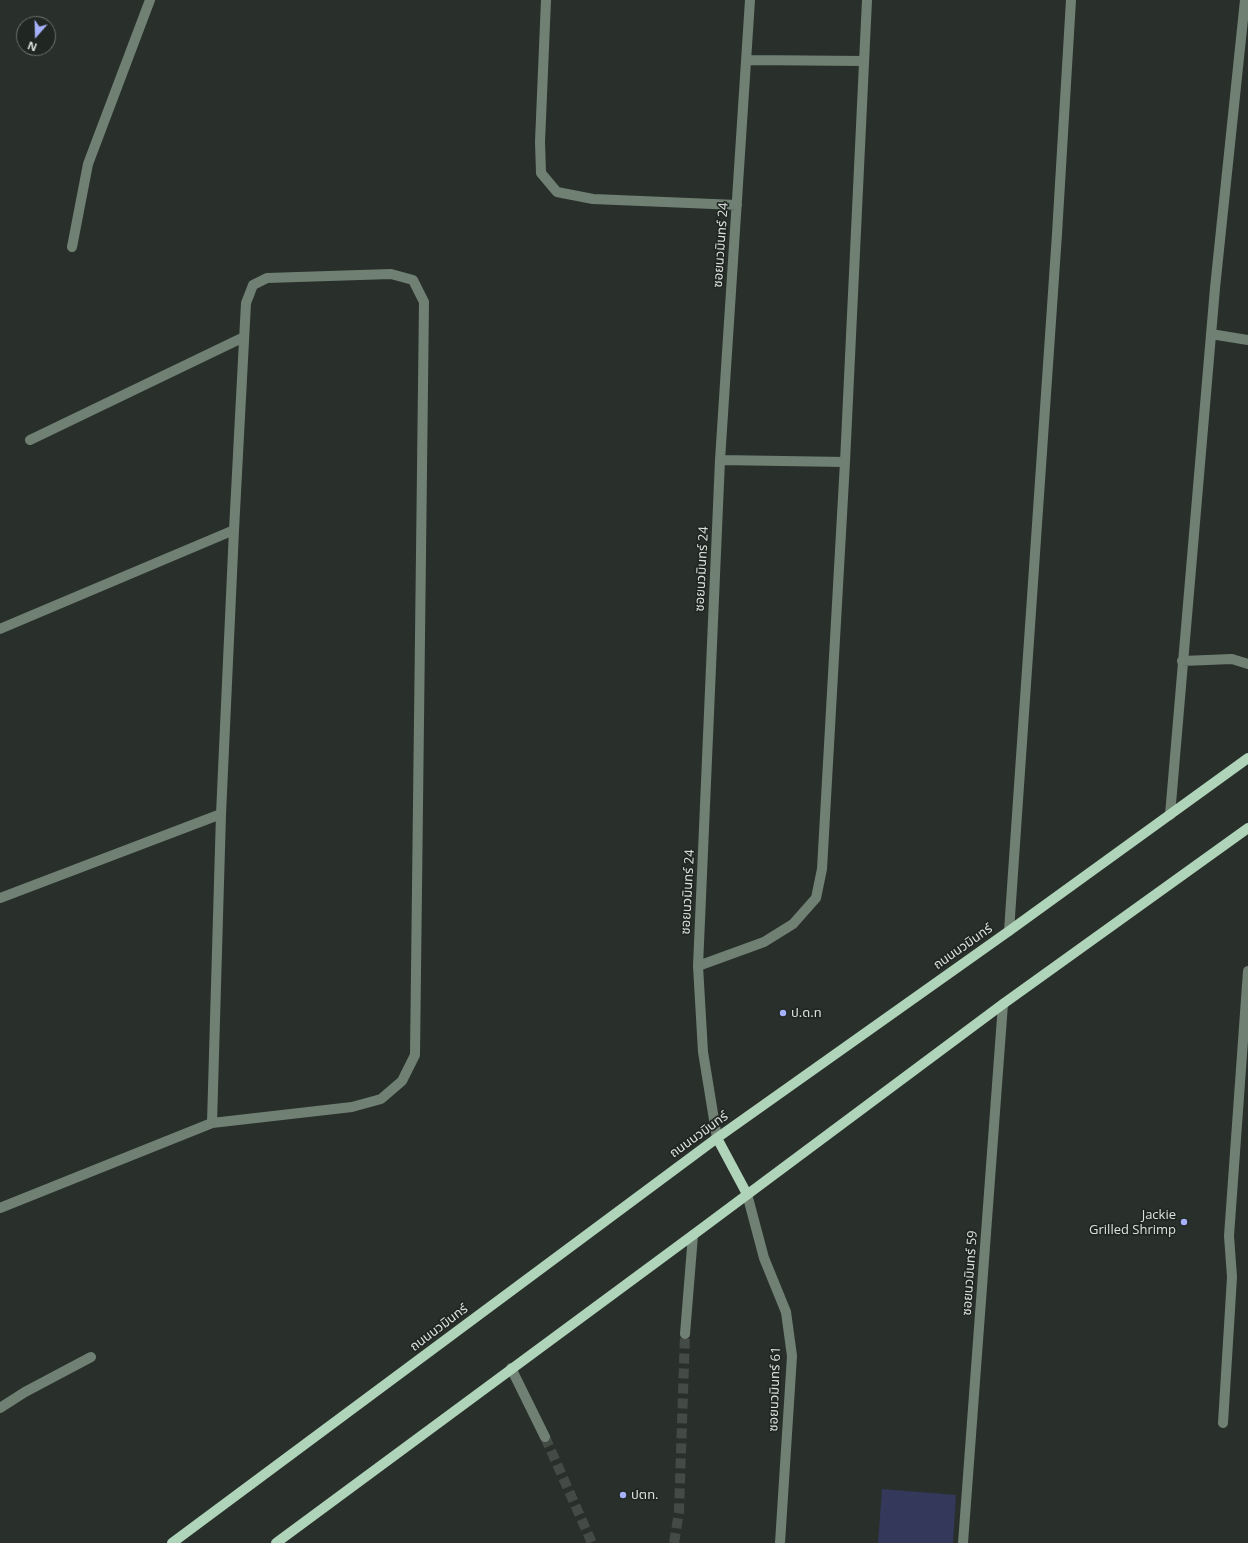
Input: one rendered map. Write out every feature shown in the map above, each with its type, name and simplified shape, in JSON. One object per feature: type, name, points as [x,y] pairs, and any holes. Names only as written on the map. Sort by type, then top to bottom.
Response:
[{"type":"main road","name":"ถนนนวมินทร์","points":[[172,1543],[716,1138],[1009,931],[1248,758]]},
{"type":"main road","points":[[276,1543],[1003,1004],[1248,828]]},
{"type":"main road","points":[[716,1138],[747,1194]]},
{"type":"street","points":[[72,247],[88,164],[150,0]]},
{"type":"street","points":[[546,0],[540,142],[541,173],[557,192],[593,199],[737,205]]},
{"type":"street","name":"ซอยนวมินทร์ 24","points":[[716,1138],[703,1052],[698,966],[720,460],[750,0]]},
{"type":"street","points":[[698,966],[764,942],[793,924],[816,898],[822,869],[845,462],[868,0]]},
{"type":"street","points":[[1009,931],[1071,0]]},
{"type":"street","points":[[1170,815],[1211,334],[1245,0]]},
{"type":"street","points":[[747,60],[864,61]]},
{"type":"street","points":[[0,1208],[212,1123],[352,1107],[381,1099],[402,1081],[415,1054],[424,302],[413,280],[390,274],[266,278],[253,286],[246,303],[221,814],[212,1123]]},
{"type":"street","points":[[1211,334],[1248,340]]},
{"type":"street","points":[[30,440],[244,337]]},
{"type":"street","points":[[720,460],[845,462]]},
{"type":"street","points":[[0,628],[234,530]]},
{"type":"street","points":[[1182,661],[1232,659],[1248,664]]},
{"type":"street","points":[[0,898],[221,814]]},
{"type":"street","points":[[1223,1423],[1232,1277],[1229,1236],[1248,971]]},
{"type":"street","name":"ซอยนวมินทร์ 59","points":[[963,1543],[1003,1004]]},
{"type":"street","name":"ซอยนวมินทร์ 61","points":[[747,1194],[764,1258],[786,1312],[792,1356],[780,1543]]},
{"type":"street","points":[[685,1334],[693,1235]]},
{"type":"street","points":[[0,1408],[25,1392],[91,1357]]},
{"type":"street","points":[[511,1368],[545,1437]]},
{"type":"shaded area","points":[[882,1489],[956,1495],[953,1543],[878,1543]]},
{"type":"tunnel","points":[[674,1543],[679,1512],[685,1334]]},
{"type":"tunnel","points":[[545,1437],[592,1543]]},
{"type":"place","name":"ป.ด.ท","points":[[783,1013]]},
{"type":"place","name":"Jackie Grilled Shrimp","points":[[1184,1222]]},
{"type":"place","name":"ปตท.","points":[[623,1495]]}]
